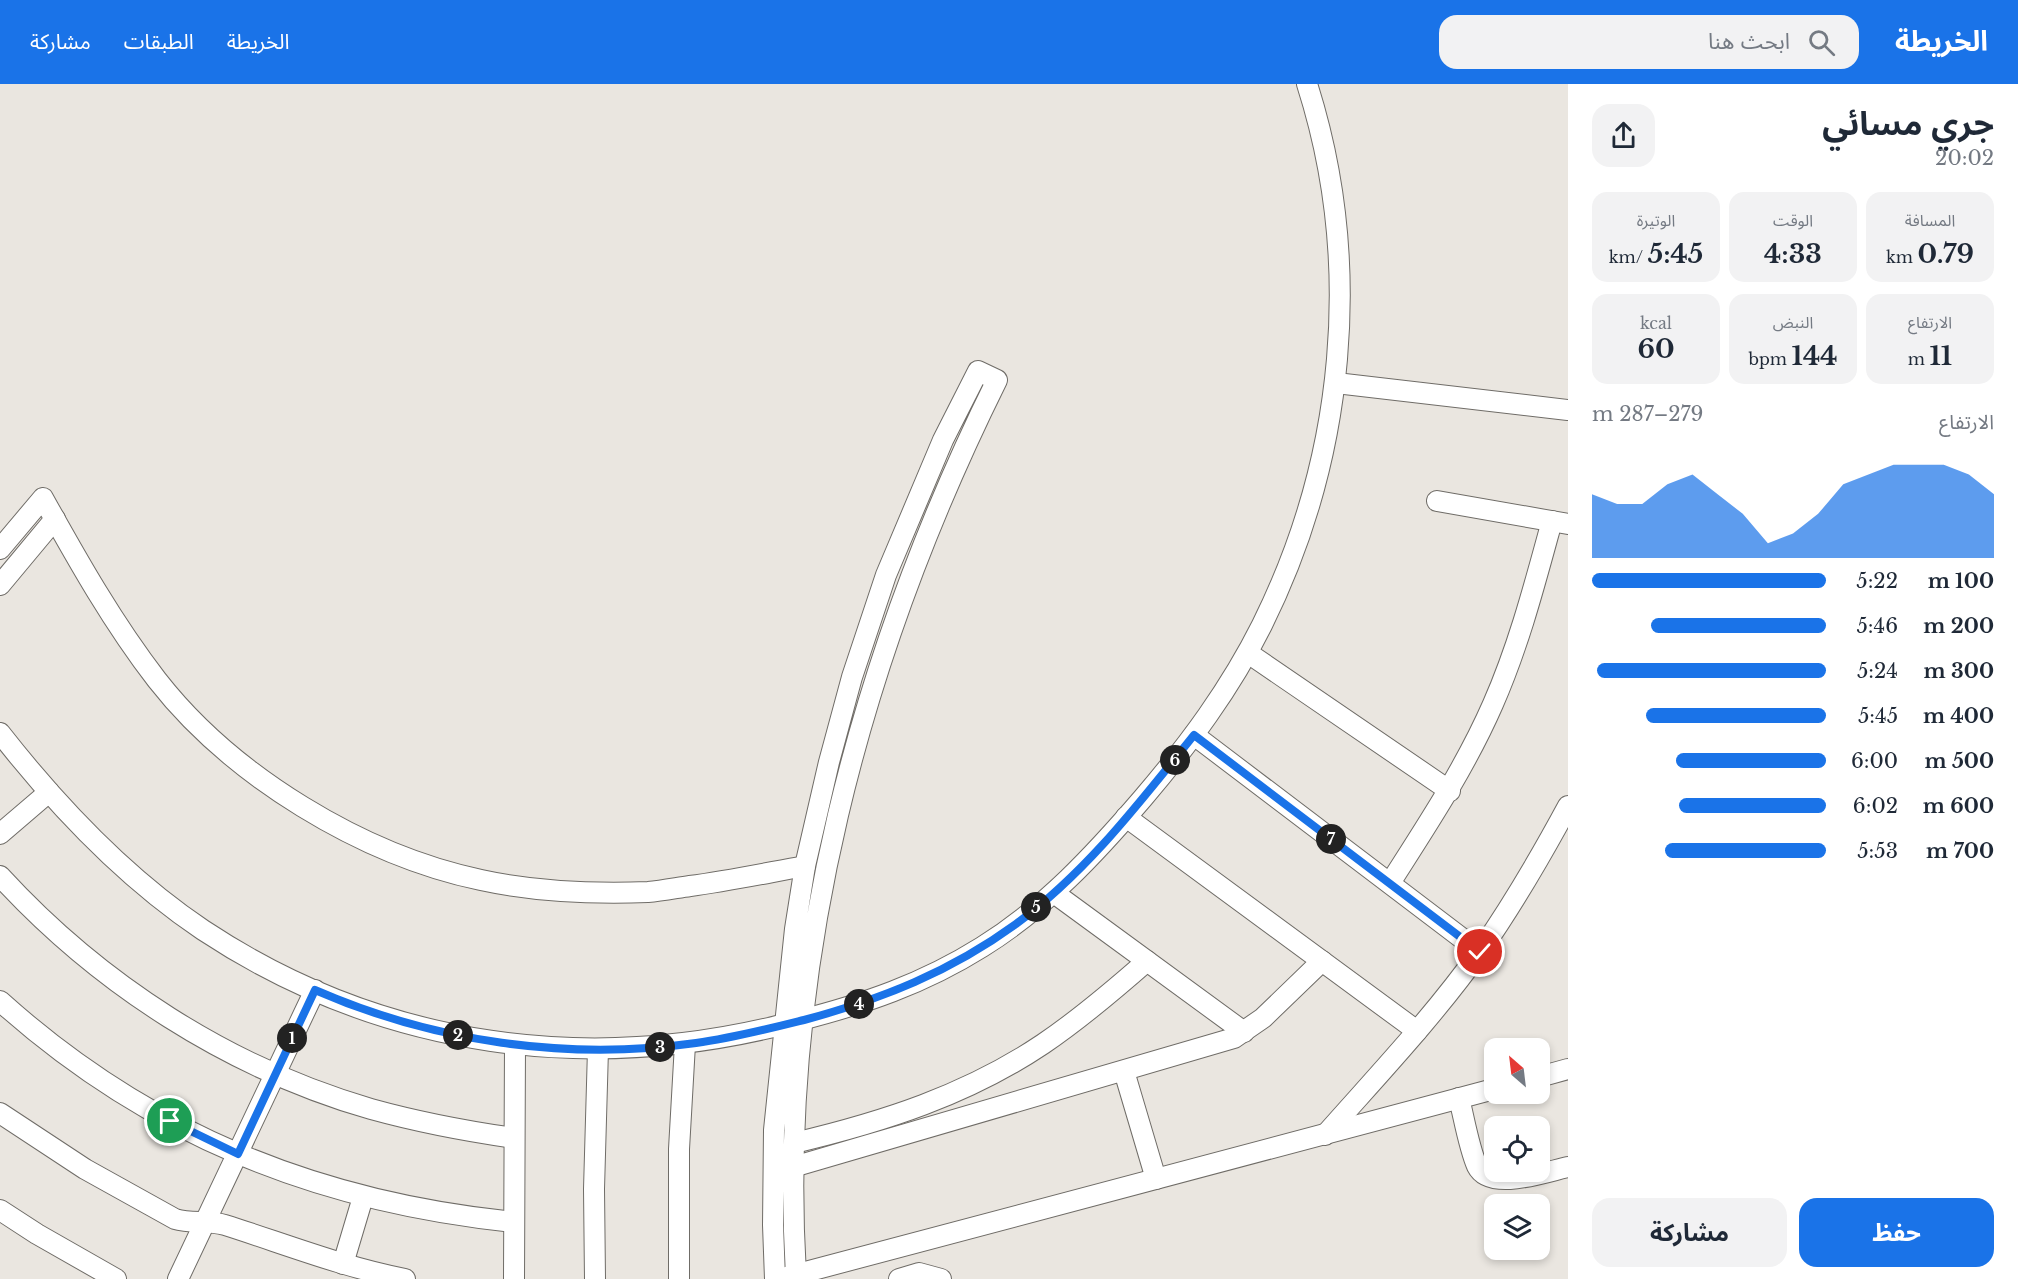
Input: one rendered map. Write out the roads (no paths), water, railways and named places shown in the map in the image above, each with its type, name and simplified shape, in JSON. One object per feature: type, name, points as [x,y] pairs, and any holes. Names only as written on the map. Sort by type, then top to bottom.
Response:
[{"type":"street","points":[[0,733],[50,792],[116,861],[172,908],[266,967],[315,990],[402,1022],[474,1039],[515,1045],[597,1049],[685,1044],[732,1037],[784,1025],[879,998],[952,965],[1018,922],[1054,893],[1104,844],[1194,735],[1222,695],[1248,653],[1280,589],[1305,522],[1324,454],[1340,335],[1341,286],[1337,228],[1329,170],[1307,84]]},
{"type":"street","points":[[978,371],[997,380],[926,535],[879,664],[854,751],[830,853],[816,928],[804,1020],[794,1143],[793,1217],[786,1278],[773,1225],[774,1130],[795,928],[805,866],[849,688],[886,575],[943,440],[978,371]]},
{"type":"street","points":[[1335,383],[1568,410]]},
{"type":"street","points":[[0,549],[43,498],[115,621],[159,681],[203,730],[241,764],[321,819],[411,860],[481,880],[562,892],[650,892],[723,882],[805,866]]},
{"type":"street","points":[[1390,883],[1450,791],[1493,705],[1560,522],[1437,501]]},
{"type":"street","points":[[0,585],[55,519]]},
{"type":"street","points":[[1248,653],[1450,791]]},
{"type":"street","points":[[1194,735],[1480,952]]},
{"type":"street","points":[[0,834],[50,792]]},
{"type":"street","points":[[1325,1134],[1417,1031],[1480,952],[1532,874],[1568,806]]},
{"type":"street","points":[[1126,817],[1417,1031]]},
{"type":"street","points":[[0,876],[66,941],[115,980],[166,1016],[220,1047],[275,1074],[321,1092],[378,1110],[465,1131],[514,1138]]},
{"type":"street","points":[[1054,893],[1244,1032]]},
{"type":"street","points":[[794,1143],[860,1127],[912,1109],[984,1078],[1042,1044],[1096,1005],[1147,961]]},
{"type":"street","points":[[794,1167],[1223,1042],[1244,1032],[1263,1018],[1322,961]]},
{"type":"street","points":[[178,1279],[315,990]]},
{"type":"street","points":[[0,1000],[46,1040],[106,1083],[170,1121],[238,1154],[299,1178],[363,1197],[463,1217],[514,1222]]},
{"type":"street","points":[[679,1279],[679,1149],[685,1044]]},
{"type":"street","points":[[514,1279],[515,1045]]},
{"type":"street","points":[[595,1279],[597,1049]]},
{"type":"street","points":[[1550,1074],[1568,1069]]},
{"type":"street","points":[[1124,1071],[1156,1179]]},
{"type":"street","points":[[786,1278],[1484,1092]]},
{"type":"street","points":[[1459,1098],[1475,1161],[1485,1175],[1502,1180],[1568,1167]]},
{"type":"street","points":[[0,1113],[85,1169],[175,1219],[224,1225],[343,1264],[405,1279]]},
{"type":"street","points":[[343,1264],[363,1197]]},
{"type":"street","points":[[0,1210],[116,1279]]},
{"type":"street","points":[[899,1279],[919,1273],[941,1279]]}]
